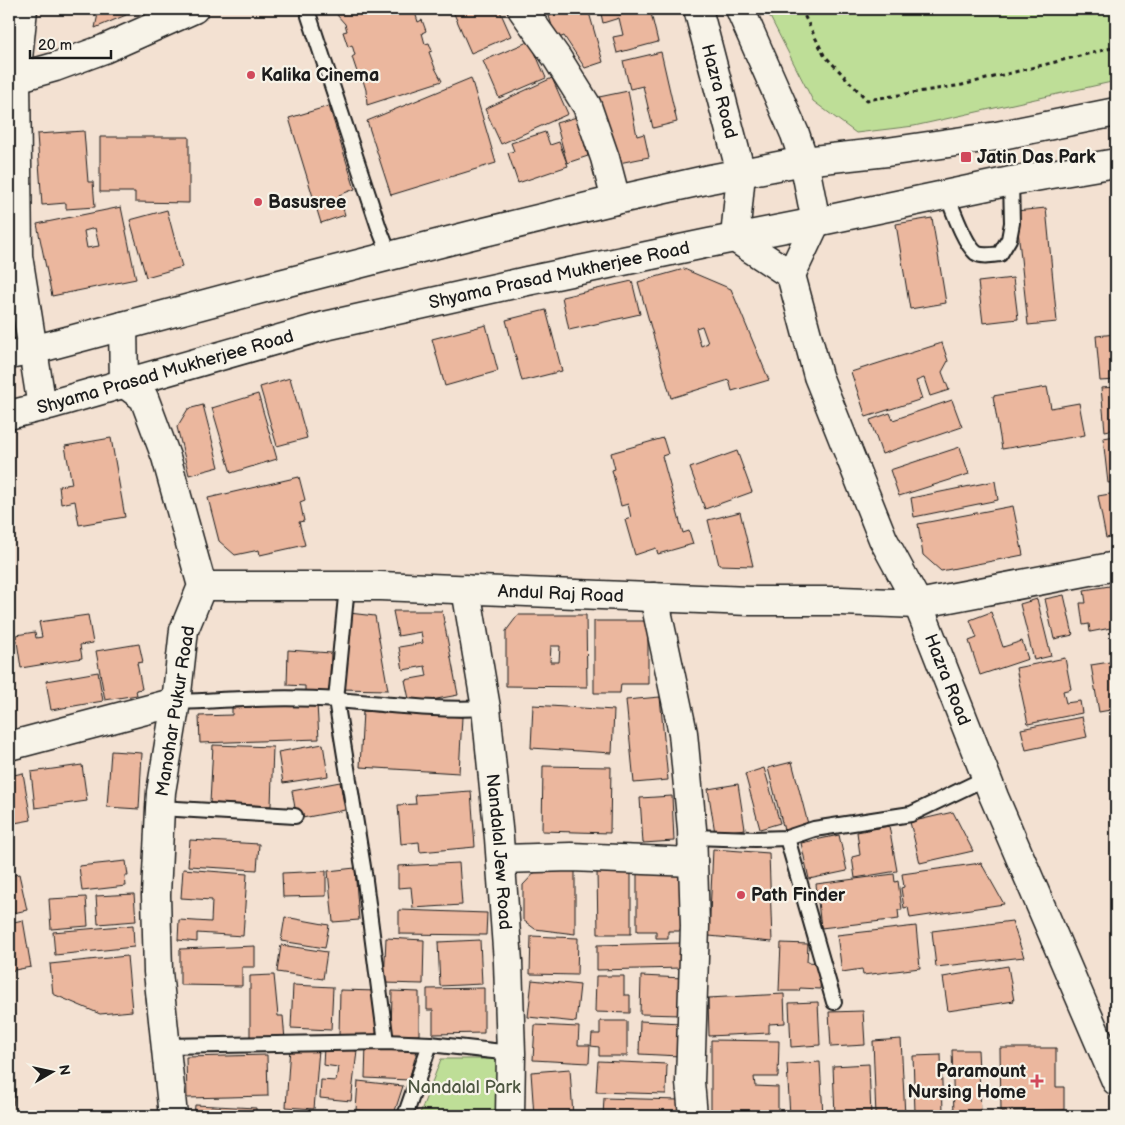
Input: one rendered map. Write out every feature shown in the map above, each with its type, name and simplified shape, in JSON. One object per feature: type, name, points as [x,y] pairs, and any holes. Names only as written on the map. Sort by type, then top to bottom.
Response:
[{"type":"street","points":[[24,9],[16,78],[21,352],[42,407]]},
{"type":"street","points":[[16,78],[55,67],[104,49],[194,9]]},
{"type":"street","points":[[522,9],[557,58],[586,106],[605,158],[616,200]]},
{"type":"street","name":"Hazra Road","points":[[698,9],[741,173],[735,238]]},
{"type":"street","points":[[735,238],[791,275],[816,222],[804,161],[795,134],[740,9]]},
{"type":"street","points":[[21,352],[276,285],[616,200],[804,161],[887,152],[997,136],[1116,112]]},
{"type":"street","name":"Shyama Prasad Mukherjee Road","points":[[9,415],[325,326],[536,279],[1011,181],[1116,163]]},
{"type":"street","name":"Hazra Road","points":[[791,275],[818,376],[883,539],[918,604],[986,778],[1116,1081]]},
{"type":"street","points":[[123,326],[124,383],[144,398],[166,457],[202,586]]},
{"type":"street","name":"Andul Raj Road","points":[[202,586],[380,586],[749,601],[842,601],[918,604],[1116,566]]},
{"type":"street","name":"Manohar Pukur Road","points":[[173,1116],[158,972],[156,895],[160,808],[176,702],[184,630],[202,586]]},
{"type":"street","name":"Nandalal Jew Road","points":[[466,589],[486,708],[499,838],[508,962],[511,1053],[510,1116]]},
{"type":"street","points":[[654,597],[683,733],[693,850],[695,926],[690,1082],[693,1116]]},
{"type":"street","points":[[9,746],[176,702]]},
{"type":"street","points":[[500,860],[693,850]]},
{"type":"lane","points":[[309,16],[390,256]]},
{"type":"lane","points":[[947,195],[967,242],[977,254],[989,256],[1000,254],[1009,239],[1012,223],[1011,181]]},
{"type":"lane","points":[[347,586],[336,700],[364,873],[386,1042]]},
{"type":"lane","points":[[176,702],[281,698],[336,700],[401,706],[486,708]]},
{"type":"lane","points":[[693,850],[755,839],[787,838],[814,829],[910,814],[986,778]]},
{"type":"lane","points":[[160,808],[295,816]]},
{"type":"lane","points":[[787,838],[834,1002]]},
{"type":"lane","points":[[165,1046],[386,1042],[430,1044],[511,1053]]},
{"type":"lane","points":[[405,1116],[430,1044]]},
{"type":"path","points":[[801,9],[824,55],[867,100],[962,85],[1116,47]]},
{"type":"green space","name":"Jatin Das Park","points":[[766,9],[1116,9],[1116,81],[914,126],[856,133],[813,101]]},
{"type":"green space","name":"Nandalal Park","points":[[441,1059],[498,1059],[499,1116],[419,1116]]},
{"type":"building","points":[[99,9],[127,9],[126,15],[95,28]]},
{"type":"building","points":[[357,9],[414,9],[418,22],[422,20],[426,31],[422,33],[425,44],[429,43],[432,51],[429,52],[442,81],[367,105],[366,90],[361,74],[358,75],[352,57],[355,55],[352,45],[348,47],[343,32],[347,31],[345,24],[337,15]]},
{"type":"building","points":[[452,9],[499,9],[511,36],[471,53]]},
{"type":"building","points":[[539,9],[557,9],[541,15]]},
{"type":"building","points":[[576,9],[588,9],[603,62],[585,68],[564,36],[556,39],[549,16]]},
{"type":"building","points":[[600,9],[650,9],[658,42],[617,53],[613,37],[623,35],[619,18],[603,23]]},
{"type":"building","points":[[530,41],[546,78],[499,98],[483,61]]},
{"type":"building","points":[[661,52],[677,122],[653,128],[643,86],[630,89],[623,61]]},
{"type":"building","points":[[471,78],[496,163],[391,195],[367,121]]},
{"type":"building","points":[[552,78],[568,114],[501,144],[485,109]]},
{"type":"building","points":[[628,91],[637,136],[644,134],[649,157],[614,164],[599,97]]},
{"type":"building","points":[[329,106],[355,189],[339,195],[345,215],[321,223],[289,118]]},
{"type":"building","points":[[577,117],[588,156],[567,163],[556,123]]},
{"type":"building","points":[[84,131],[88,182],[93,182],[95,207],[66,209],[66,203],[42,205],[37,134]]},
{"type":"building","points":[[545,132],[550,145],[559,142],[568,166],[518,183],[508,153],[514,151],[511,143]]},
{"type":"building","points":[[100,137],[189,137],[189,203],[135,202],[135,192],[100,192]]},
{"type":"building","points":[[121,207],[136,279],[52,296],[37,224]],"holes":[[[95,228],[99,246],[87,248],[84,231]]]},
{"type":"building","points":[[1046,208],[1057,322],[1028,325],[1016,211]]},
{"type":"building","points":[[167,210],[182,267],[146,277],[130,220]]},
{"type":"building","points":[[932,218],[946,303],[910,309],[896,224]]},
{"type":"building","points":[[684,269],[731,289],[769,380],[732,391],[729,380],[671,398],[638,282]],"holes":[[[702,326],[708,343],[701,346],[696,328]]]},
{"type":"building","points":[[1013,278],[1018,319],[983,323],[978,282]]},
{"type":"building","points":[[632,281],[640,314],[569,330],[562,297]]},
{"type":"building","points":[[546,310],[562,371],[522,381],[506,320]]},
{"type":"building","points":[[486,325],[498,371],[445,386],[432,339]]},
{"type":"building","points":[[1116,334],[1116,380],[1100,381],[1096,336]]},
{"type":"building","points":[[942,343],[948,361],[942,372],[949,390],[930,396],[924,378],[916,381],[922,399],[866,417],[851,372]]},
{"type":"building","points":[[290,378],[307,438],[277,446],[260,387]]},
{"type":"building","points":[[1047,387],[1051,408],[1079,403],[1085,435],[1002,449],[993,396]]},
{"type":"building","points":[[1116,387],[1116,429],[1105,431],[1101,388]]},
{"type":"building","points":[[258,394],[277,459],[231,473],[212,408]]},
{"type":"building","points":[[952,400],[962,427],[882,454],[870,420],[890,413],[893,420]]},
{"type":"building","points":[[203,405],[219,467],[189,475],[177,427],[188,409]]},
{"type":"building","points":[[1116,436],[1116,482],[1108,483],[1103,438]]},
{"type":"building","points":[[111,438],[125,517],[79,525],[75,501],[61,504],[59,486],[72,484],[65,446]]},
{"type":"building","points":[[663,438],[668,454],[662,456],[683,533],[689,531],[693,544],[658,554],[656,548],[635,555],[625,520],[631,518],[628,504],[621,506],[612,470],[615,469],[611,453]]},
{"type":"building","points":[[960,447],[969,474],[899,496],[890,470]]},
{"type":"building","points":[[737,451],[752,492],[705,509],[690,468]]},
{"type":"building","points":[[299,477],[305,500],[300,502],[304,521],[299,522],[305,545],[260,555],[259,550],[235,555],[219,541],[208,498]]},
{"type":"building","points":[[995,481],[998,500],[914,517],[911,498]]},
{"type":"building","points":[[1116,493],[1116,536],[1106,538],[1098,496]]},
{"type":"building","points":[[1013,506],[1023,555],[941,571],[923,555],[918,524]]},
{"type":"building","points":[[740,512],[753,566],[719,565],[708,520]]},
{"type":"building","points":[[1116,585],[1116,627],[1090,632],[1089,624],[1083,625],[1080,603],[1086,603],[1084,590]]},
{"type":"building","points":[[1064,595],[1073,635],[1054,639],[1045,599]]},
{"type":"building","points":[[1037,599],[1051,656],[1034,660],[1020,604]]},
{"type":"building","points":[[393,611],[442,611],[458,695],[410,704],[405,680],[427,676],[425,666],[403,670],[399,647],[423,643],[421,632],[398,636]]},
{"type":"building","points":[[991,612],[1003,647],[1022,641],[1028,659],[980,675],[969,641],[977,638],[970,620]]},
{"type":"building","points":[[349,613],[375,616],[388,690],[340,689]]},
{"type":"building","points":[[88,615],[93,643],[80,645],[82,658],[21,668],[16,635],[35,632],[36,638],[42,637],[39,622]]},
{"type":"building","points":[[518,615],[586,615],[587,687],[506,686],[506,631]],"holes":[[[551,646],[560,646],[559,662],[550,662]]]},
{"type":"building","points":[[594,621],[648,621],[648,684],[621,684],[620,693],[594,693]]},
{"type":"building","points":[[139,644],[143,662],[137,663],[142,689],[136,690],[137,695],[105,700],[96,651]]},
{"type":"building","points":[[288,650],[331,653],[329,696],[305,695],[305,686],[287,685]]},
{"type":"building","points":[[1065,658],[1071,689],[1063,691],[1066,703],[1080,701],[1082,713],[1028,724],[1016,668]]},
{"type":"building","points":[[1116,661],[1116,709],[1099,712],[1091,665]]},
{"type":"building","points":[[98,672],[103,701],[51,710],[46,681]]},
{"type":"building","points":[[660,697],[668,780],[634,783],[626,700]]},
{"type":"building","points":[[317,704],[319,739],[200,743],[199,716],[232,715],[232,708]]},
{"type":"building","points":[[533,705],[614,710],[612,753],[531,748]]},
{"type":"building","points":[[363,711],[462,717],[459,773],[360,767]]},
{"type":"building","points":[[1082,717],[1087,737],[1026,750],[1021,729]]},
{"type":"building","points":[[323,744],[328,776],[283,783],[278,752]]},
{"type":"building","points":[[213,745],[273,747],[271,806],[210,803]]},
{"type":"building","points":[[111,751],[142,753],[139,809],[107,807]]},
{"type":"building","points":[[792,762],[808,824],[784,830],[768,768]]},
{"type":"building","points":[[82,765],[87,801],[35,808],[31,772]]},
{"type":"building","points":[[543,766],[611,767],[610,833],[542,831]]},
{"type":"building","points":[[764,768],[780,823],[760,829],[745,774]]},
{"type":"building","points":[[23,773],[31,820],[9,824],[9,776]]},
{"type":"building","points":[[340,782],[345,810],[297,819],[292,791]]},
{"type":"building","points":[[738,784],[745,829],[715,833],[708,789]]},
{"type":"building","points":[[471,791],[475,847],[420,852],[419,842],[401,844],[398,805],[416,804],[415,795]]},
{"type":"building","points":[[672,796],[674,841],[643,843],[640,798]]},
{"type":"building","points":[[953,812],[973,851],[920,863],[910,822]]},
{"type":"building","points":[[889,826],[897,871],[855,878],[852,857],[860,855],[857,832]]},
{"type":"building","points":[[839,835],[847,871],[809,879],[801,843]]},
{"type":"building","points":[[190,840],[259,844],[257,870],[188,866]]},
{"type":"building","name":"Path Finder","points":[[713,849],[769,853],[772,942],[709,936]]},
{"type":"building","points":[[126,861],[128,876],[125,876],[126,886],[82,891],[79,866]]},
{"type":"building","points":[[459,863],[462,905],[413,908],[411,887],[398,888],[398,866]]},
{"type":"building","points":[[981,863],[1004,904],[910,918],[908,907],[904,908],[901,888],[904,887],[902,874]]},
{"type":"building","points":[[540,867],[575,867],[575,934],[535,929],[523,920],[523,885]]},
{"type":"building","points":[[355,868],[359,920],[333,922],[328,871]]},
{"type":"building","points":[[183,869],[247,874],[243,936],[197,933],[197,942],[178,940],[179,920],[211,922],[212,900],[181,898]]},
{"type":"building","points":[[326,871],[326,896],[283,897],[282,873]]},
{"type":"building","points":[[597,871],[631,871],[631,934],[598,934]]},
{"type":"building","points":[[637,871],[684,871],[684,931],[668,931],[668,938],[656,938],[656,931],[637,931]]},
{"type":"building","points":[[19,874],[27,910],[9,914],[9,876]]},
{"type":"building","points":[[894,874],[895,882],[898,881],[902,910],[898,910],[899,919],[821,928],[816,884]]},
{"type":"building","points":[[134,894],[136,921],[98,924],[96,896]]},
{"type":"building","points":[[86,897],[88,926],[51,929],[49,899]]},
{"type":"building","points":[[399,910],[487,913],[486,935],[399,934]]},
{"type":"building","points":[[285,917],[329,925],[325,948],[281,941]]},
{"type":"building","points":[[23,920],[31,967],[9,971],[9,923]]},
{"type":"building","points":[[1012,921],[1024,957],[936,967],[932,931]]},
{"type":"building","points":[[133,925],[134,947],[55,955],[53,932]]},
{"type":"building","points":[[916,926],[920,968],[863,975],[862,969],[842,972],[837,935]]},
{"type":"building","points":[[531,936],[578,938],[577,975],[530,974]]},
{"type":"building","points":[[386,938],[424,940],[423,984],[384,983]]},
{"type":"building","points":[[480,940],[482,984],[440,986],[438,942]]},
{"type":"building","points":[[680,943],[681,968],[597,970],[597,945]]},
{"type":"building","points":[[781,943],[808,944],[807,962],[822,963],[820,989],[800,988],[799,991],[779,991]]},
{"type":"building","points":[[281,945],[327,952],[323,979],[277,972]]},
{"type":"building","points":[[255,946],[255,967],[242,967],[242,986],[180,985],[180,949]]},
{"type":"building","points":[[127,956],[132,1011],[100,1014],[53,994],[50,964]]},
{"type":"building","points":[[1008,966],[1014,1001],[948,1011],[943,977]]},
{"type":"building","points":[[274,975],[278,1016],[283,1016],[285,1040],[250,1040],[250,976]]},
{"type":"building","points":[[596,976],[624,976],[624,995],[630,995],[630,1013],[595,1012]]},
{"type":"building","points":[[641,976],[683,978],[682,1015],[640,1014]]},
{"type":"building","points":[[532,980],[580,985],[576,1022],[528,1017]]},
{"type":"building","points":[[293,985],[333,987],[331,1030],[291,1028]]},
{"type":"building","points":[[484,988],[484,1033],[433,1034],[433,1010],[427,1010],[427,989]]},
{"type":"building","points":[[340,990],[377,991],[376,1036],[339,1035]]},
{"type":"building","points":[[392,991],[419,992],[419,1035],[391,1035]]},
{"type":"building","points":[[784,994],[785,1023],[769,1024],[769,1033],[709,1036],[708,998]]},
{"type":"building","points":[[818,1002],[820,1045],[791,1047],[789,1003]]},
{"type":"building","points":[[863,1011],[865,1045],[831,1047],[829,1012]]},
{"type":"building","points":[[600,1021],[627,1021],[627,1056],[599,1056],[599,1047],[591,1046],[592,1034],[600,1034]]},
{"type":"building","points":[[640,1021],[681,1023],[680,1056],[639,1054]]},
{"type":"building","points":[[535,1025],[579,1027],[578,1045],[590,1045],[589,1063],[533,1060]]},
{"type":"building","points":[[901,1039],[905,1116],[876,1116],[873,1041]]},
{"type":"building","points":[[711,1040],[779,1041],[778,1077],[754,1077],[755,1086],[778,1087],[778,1116],[711,1116]]},
{"type":"building","points":[[366,1044],[418,1047],[409,1080],[365,1078]]},
{"type":"building","points":[[290,1047],[319,1049],[314,1109],[286,1107]]},
{"type":"building","points":[[324,1047],[357,1051],[351,1101],[320,1098],[321,1080],[336,1081],[338,1067],[323,1065]]},
{"type":"building","points":[[1000,1048],[1056,1048],[1056,1087],[1064,1087],[1064,1110],[1001,1111]]},
{"type":"building","points":[[952,1050],[978,1050],[981,1113],[954,1114]]},
{"type":"building","points":[[267,1055],[268,1096],[187,1098],[186,1057]]},
{"type":"building","points":[[941,1055],[943,1111],[915,1112],[913,1056]]},
{"type":"building","points":[[598,1061],[667,1064],[666,1094],[596,1092]]},
{"type":"building","points":[[820,1062],[823,1116],[790,1116],[787,1064]]},
{"type":"building","points":[[869,1064],[871,1116],[835,1116],[833,1066]]},
{"type":"building","points":[[570,1069],[573,1116],[534,1116],[531,1072]]},
{"type":"building","points":[[358,1081],[403,1086],[394,1114],[356,1110]]},
{"type":"building","points":[[9,1088],[15,1089],[13,1105],[9,1105]]},
{"type":"building","points":[[604,1098],[679,1100],[678,1116],[603,1116]]},
{"type":"building","points":[[195,1105],[256,1108],[256,1116],[194,1116]]},
{"type":"building","points":[[276,1110],[317,1116],[275,1116]]},
{"type":"place","name":"Kalika Cinema","points":[[251,75]]},
{"type":"place","name":"Jatin Das Park","points":[[966,157]]},
{"type":"place","name":"Basusree","points":[[258,202]]},
{"type":"place","name":"Path Finder","points":[[741,895]]},
{"type":"place","name":"Paramount Nursing Home","points":[[1037,1081]]}]
